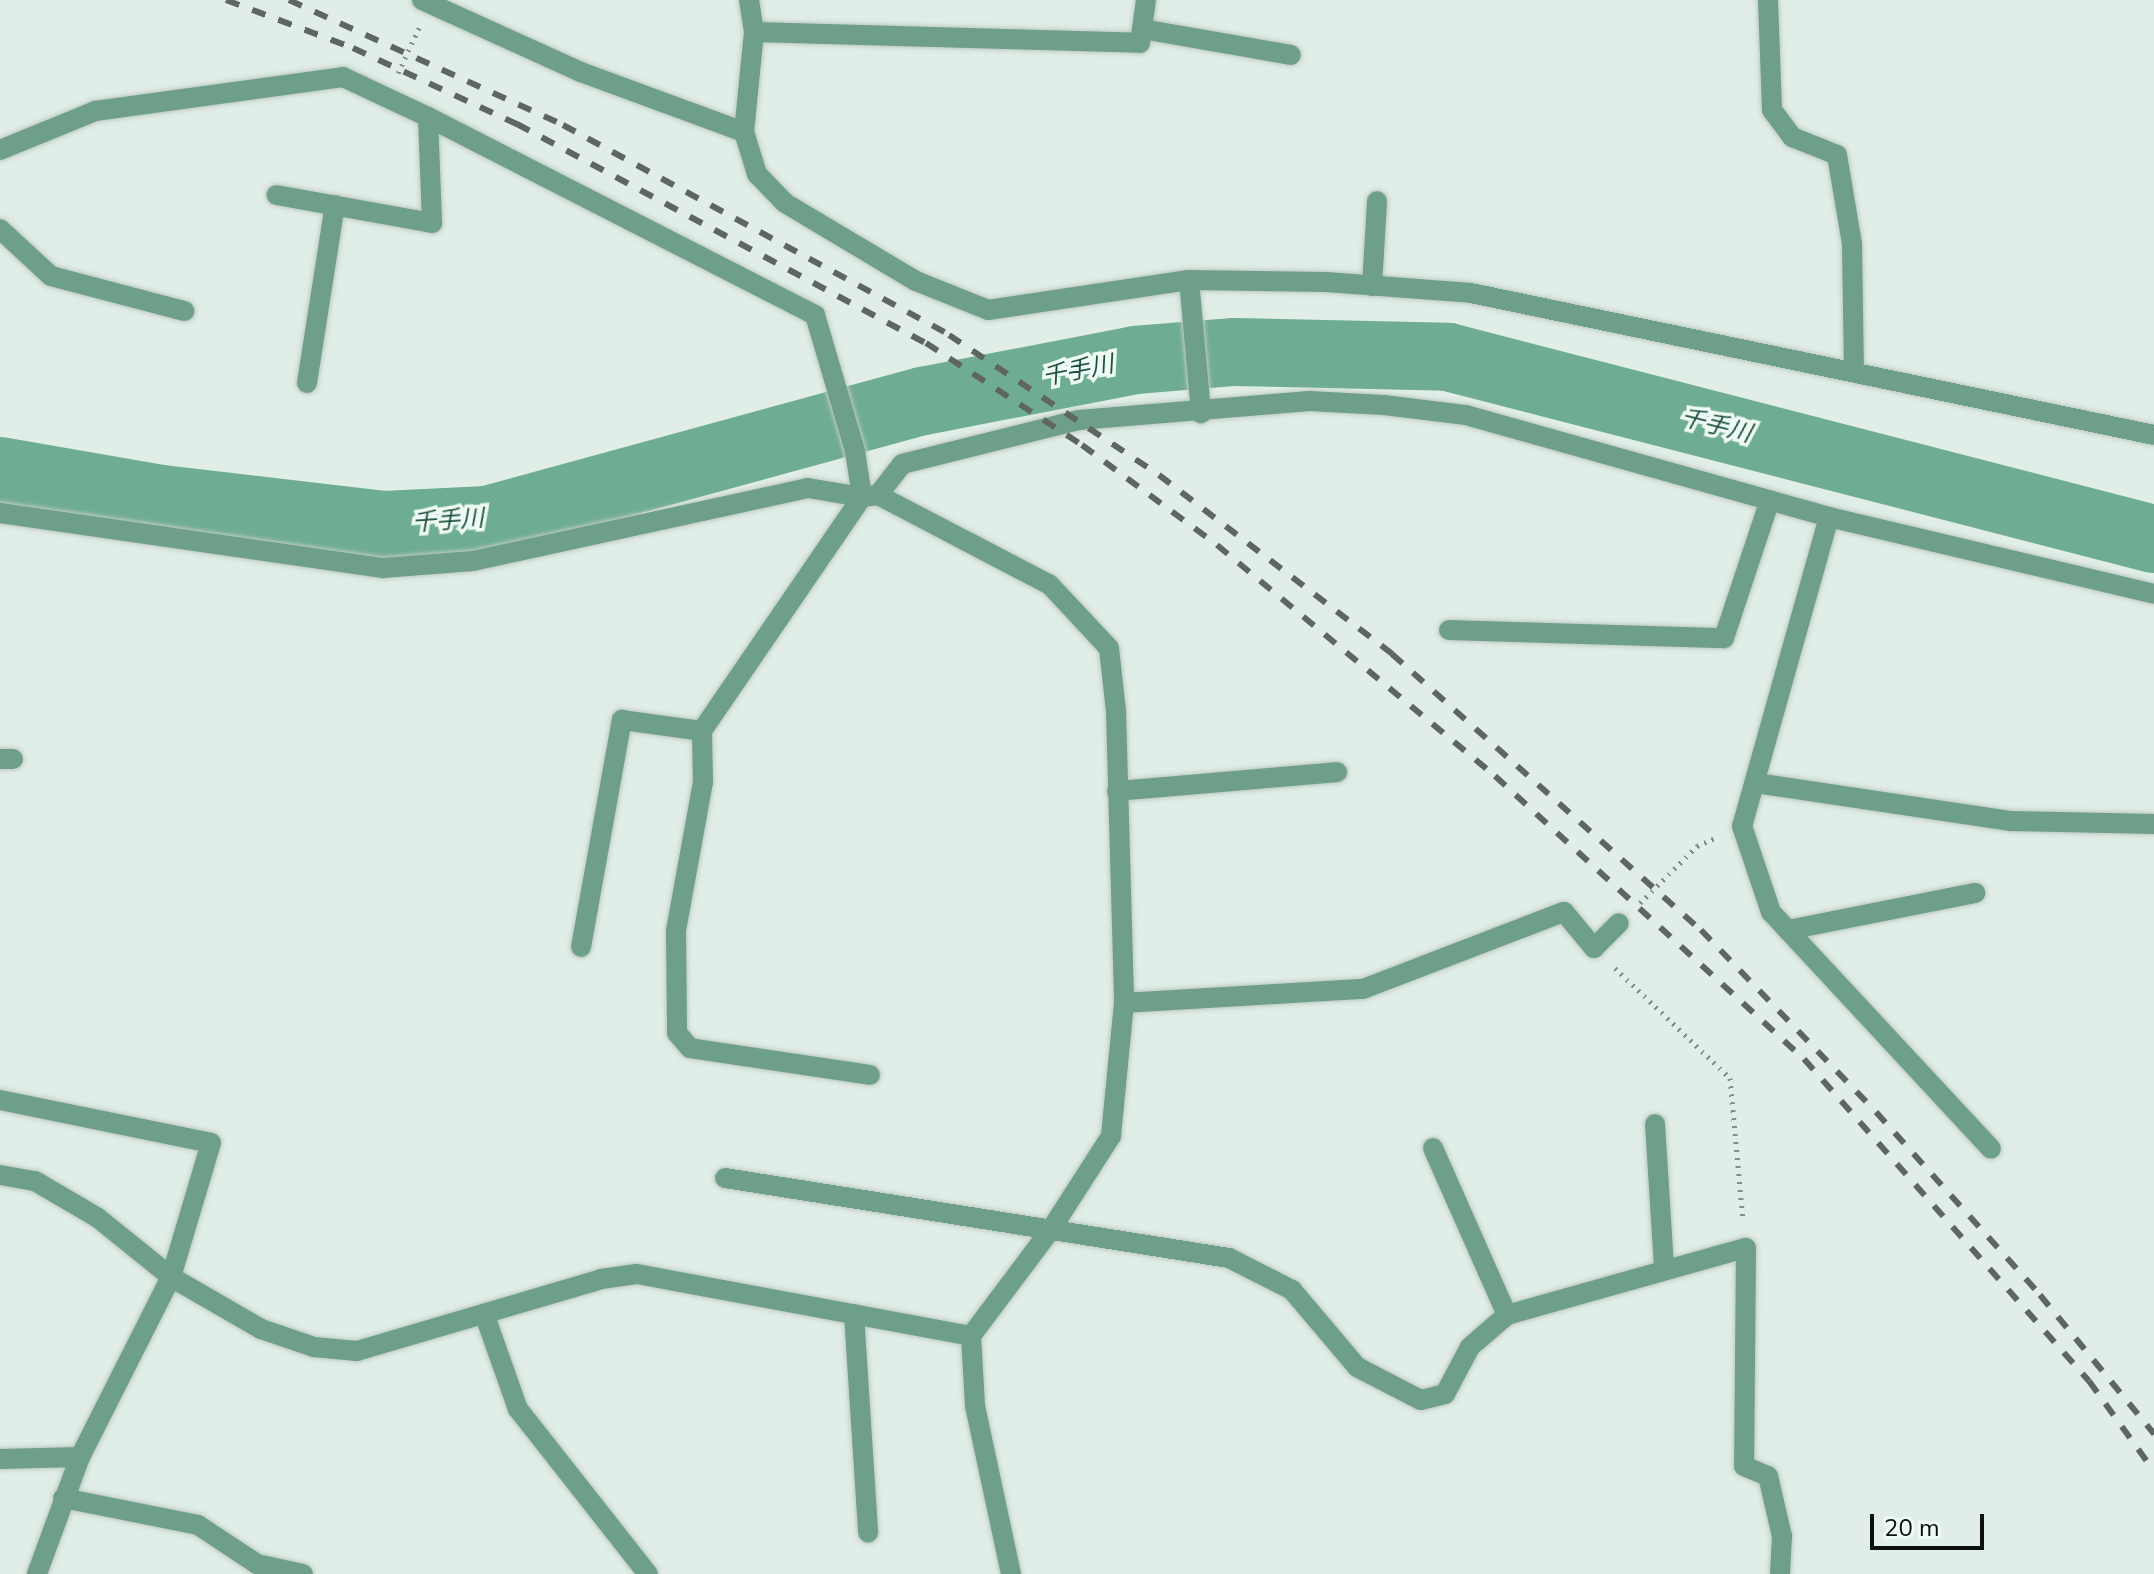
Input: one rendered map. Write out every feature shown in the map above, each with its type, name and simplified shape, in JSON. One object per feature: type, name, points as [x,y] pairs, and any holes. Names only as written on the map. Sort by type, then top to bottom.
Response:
[{"type":"street","points":[[749,0],[754,32],[744,132],[757,174],[785,203],[916,281],[988,310],[1189,280],[1372,286],[1471,293],[1854,369],[2154,435]]},
{"type":"street","points":[[754,32],[1140,43],[1146,0]]},
{"type":"street","points":[[1768,0],[1772,110],[1792,137],[1837,155],[1852,244],[1854,369]]},
{"type":"street","points":[[425,2],[581,72],[744,132]]},
{"type":"street","points":[[1142,29],[1291,55]]},
{"type":"street","points":[[0,150],[95,111],[243,87],[343,77],[428,117],[815,315],[870,496]]},
{"type":"street","points":[[277,195],[432,223],[428,117]]},
{"type":"street","points":[[1372,286],[1377,201]]},
{"type":"street","points":[[307,383],[335,205]]},
{"type":"street","points":[[0,229],[51,276],[184,311]]},
{"type":"street","points":[[1189,280],[1200,405]]},
{"type":"street","points":[[870,1075],[690,1048],[677,1033],[676,931],[703,782],[702,731],[870,496],[902,464],[1079,420],[1200,405],[1309,401],[1466,415],[1829,517],[2154,594]]},
{"type":"street","points":[[0,513],[383,568],[473,561],[808,488],[870,496],[1050,585],[1109,648],[1124,1003],[1111,1136],[1052,1228],[971,1336],[975,1406],[1011,1574]]},
{"type":"street","points":[[1449,630],[1724,638],[1770,500]]},
{"type":"street","points":[[1829,517],[1742,826],[1771,912],[1991,1149]]},
{"type":"street","points":[[581,947],[622,720],[702,731]]},
{"type":"street","points":[[1117,791],[1337,772]]},
{"type":"street","points":[[1756,783],[2011,821],[2154,824]]},
{"type":"street","points":[[1788,930],[1975,893]]},
{"type":"street","points":[[1124,1003],[1363,989],[1564,912],[1594,948],[1619,923]]},
{"type":"street","points":[[0,1100],[211,1143],[171,1277],[80,1457],[37,1574]]},
{"type":"street","points":[[1655,1124],[1664,1267]]},
{"type":"street","points":[[1433,1148],[1507,1315]]},
{"type":"street","points":[[0,1175],[35,1181],[98,1218],[171,1277],[261,1329],[314,1347],[357,1351],[485,1316],[601,1279],[637,1274],[971,1336]]},
{"type":"street","points":[[725,1178],[1229,1258],[1257,1269],[1292,1290],[1357,1367],[1421,1400],[1445,1394],[1470,1347],[1507,1315],[1664,1267],[1746,1248],[1744,1466],[1768,1476],[1782,1536],[1780,1574]]},
{"type":"street","points":[[854,1314],[868,1533]]},
{"type":"street","points":[[485,1316],[518,1409],[648,1574]]},
{"type":"street","points":[[0,1459],[80,1457]]},
{"type":"street","points":[[63,1498],[198,1525],[257,1564],[302,1574]]},
{"type":"path","points":[[387,98],[425,2]]},
{"type":"path","points":[[1619,923],[1697,846],[1742,826]]},
{"type":"path","points":[[1594,948],[1730,1078],[1746,1248]]},
{"type":"waterway","name":"千手川","points":[[0,471],[162,499],[384,525],[487,520],[923,401],[1135,360],[1235,352],[1448,357],[2154,539]]},
{"type":"railway","points":[[226,0],[353,48],[517,124],[926,343],[1082,445],[1217,545],[1495,776],[1804,1059],[2089,1381],[2154,1471]]},
{"type":"railway","points":[[289,0],[563,125],[949,335],[1159,475],[1392,654],[1701,930],[1876,1112],[2040,1295],[2154,1434]]}]
